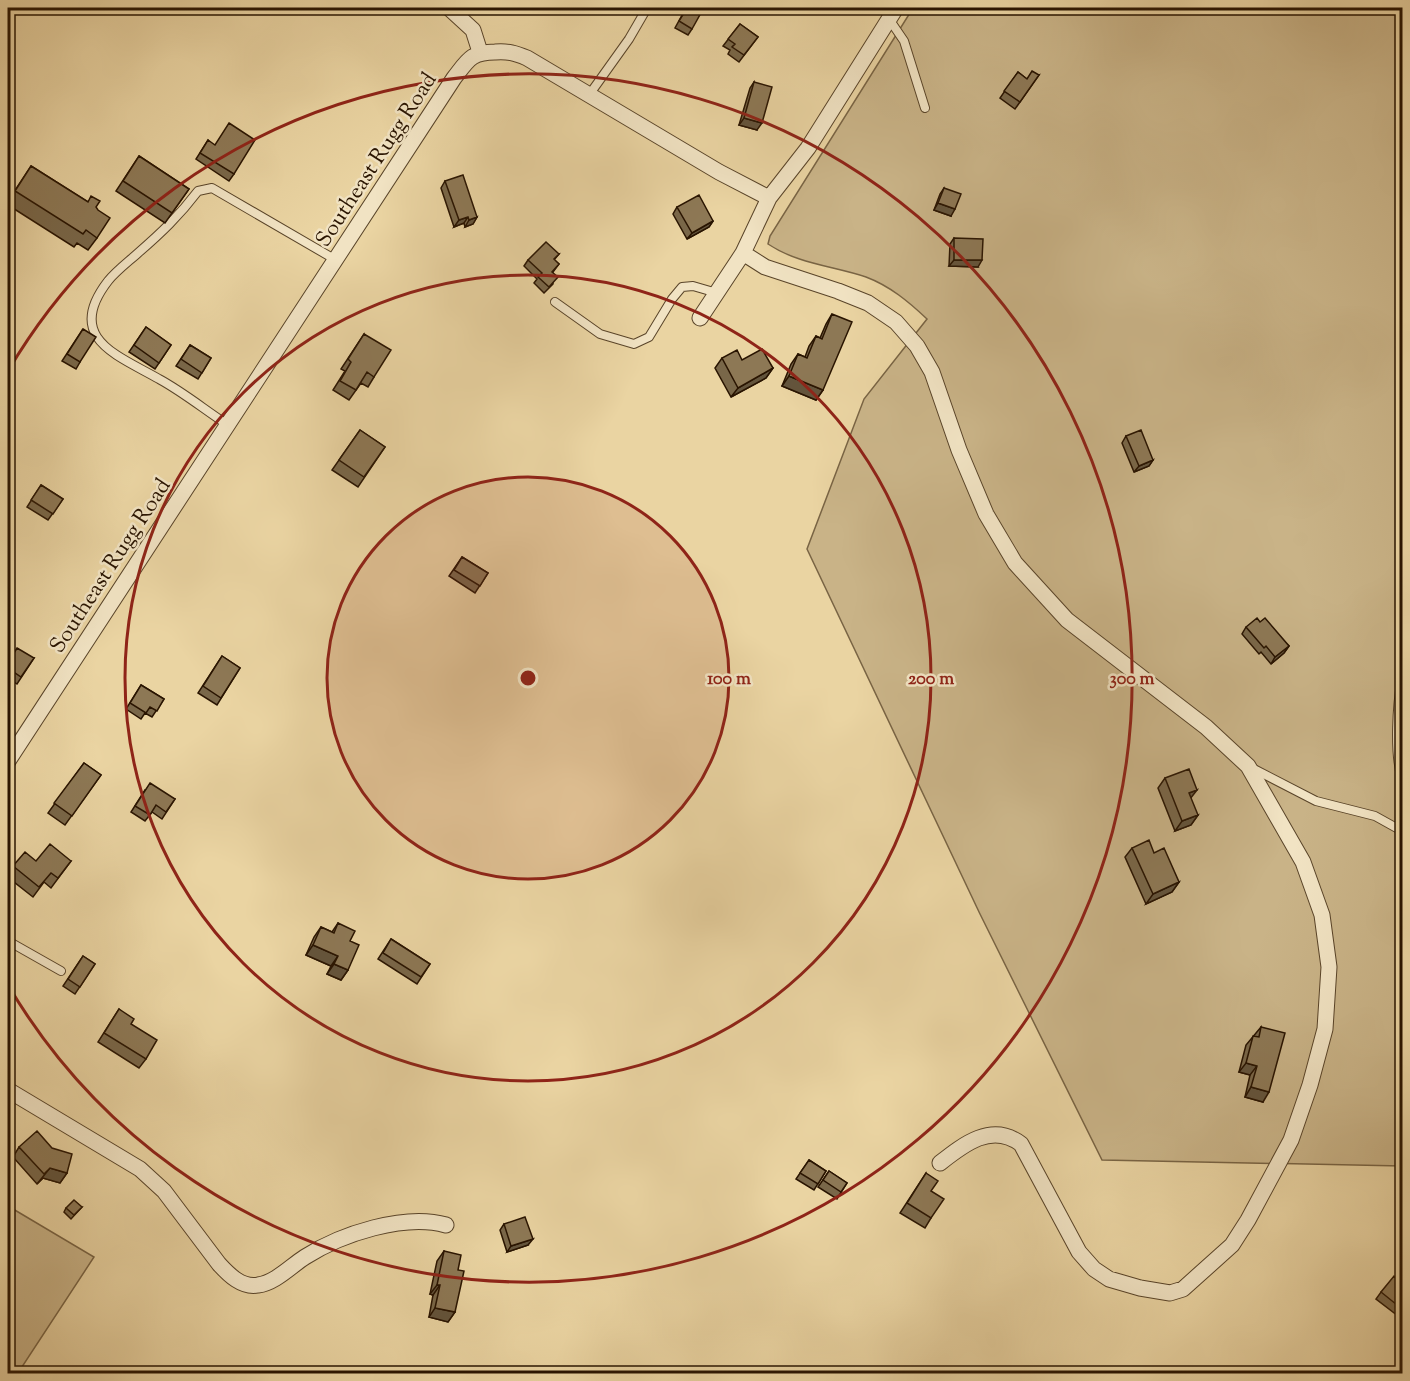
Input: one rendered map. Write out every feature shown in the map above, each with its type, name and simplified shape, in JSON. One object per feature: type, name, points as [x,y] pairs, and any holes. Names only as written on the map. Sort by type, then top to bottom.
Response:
[{"type":"street","points":[[450,8],[473,30],[480,52],[512,51],[719,172],[769,198]]},
{"type":"street","points":[[700,318],[743,253],[769,198],[808,148],[892,13]]},
{"type":"street","name":"Southeast Rugg Road","points":[[8,761],[454,78],[467,60],[480,52]]},
{"type":"street","points":[[743,253],[765,267],[868,303],[896,322],[917,346],[932,372],[959,450],[986,514],[1015,563],[1067,620],[1206,727],[1248,766],[1289,836],[1322,915],[1329,992],[1320,1052],[1291,1140],[1232,1245],[1183,1289],[1170,1293],[1140,1288],[1109,1279],[1094,1269],[1079,1252],[1021,1144],[1011,1137],[998,1133],[976,1140],[959,1148],[940,1163]]},
{"type":"street","points":[[8,1090],[140,1169],[164,1191],[219,1264],[229,1275],[242,1283],[256,1286],[267,1283],[306,1256],[351,1235],[402,1222],[430,1220],[446,1225]]},
{"type":"lane","points":[[462,8],[473,30]]},
{"type":"lane","points":[[589,95],[647,8]]},
{"type":"lane","points":[[892,13],[904,41],[925,108]]},
{"type":"lane","points":[[228,425],[159,379],[128,364],[105,347],[92,330],[91,309],[108,281],[178,218],[198,191],[212,189],[336,260]]},
{"type":"lane","points":[[555,302],[600,334],[634,344],[649,337],[682,287],[693,286],[717,293]]},
{"type":"lane","points":[[1402,678],[1398,764],[1402,779]]},
{"type":"lane","points":[[1248,766],[1316,801],[1375,816],[1402,831]]},
{"type":"lane","points":[[8,941],[61,971]]},
{"type":"shaded area","points":[[913,8],[1402,8],[1402,1166],[1102,1160],[980,914],[807,549],[864,399],[927,319],[899,295],[875,281],[791,256],[768,244],[770,236]]},
{"type":"shaded area","points":[[8,1206],[94,1257],[18,1373],[8,1373]]},
{"type":"building","points":[[687,8],[702,11],[692,29],[679,21]]},
{"type":"building","points":[[740,24],[758,37],[744,55],[732,47],[735,44],[728,39]]},
{"type":"building","points":[[1032,71],[1039,75],[1020,102],[1004,91],[1018,72],[1027,79]]},
{"type":"building","points":[[754,82],[772,87],[762,123],[744,118]]},
{"type":"building","points":[[229,123],[255,140],[234,174],[200,153],[208,140],[215,145]]},
{"type":"building","points":[[139,156],[189,189],[172,213],[123,181]]},
{"type":"building","points":[[31,166],[88,202],[91,196],[100,201],[96,207],[110,218],[97,238],[86,230],[83,234],[15,191]]},
{"type":"building","points":[[463,175],[477,217],[469,220],[468,217],[459,220],[445,181]]},
{"type":"building","points":[[944,188],[961,194],[955,209],[938,203]]},
{"type":"building","points":[[699,195],[713,221],[692,233],[677,207]]},
{"type":"building","points":[[954,238],[983,239],[982,260],[954,260]]},
{"type":"building","points":[[546,242],[559,254],[554,259],[559,264],[552,272],[558,277],[549,287],[538,277],[542,273],[528,260]]},
{"type":"building","points":[[832,314],[852,322],[823,390],[789,376],[798,354],[807,358],[816,336],[822,339]]},
{"type":"building","points":[[146,327],[171,345],[159,363],[134,345]]},
{"type":"building","points":[[83,329],[96,337],[80,362],[67,354]]},
{"type":"building","points":[[364,334],[391,350],[374,377],[367,372],[356,390],[340,381],[351,362],[348,359]]},
{"type":"building","points":[[190,345],[211,358],[202,373],[181,359]]},
{"type":"building","points":[[762,349],[773,368],[738,388],[722,358],[737,350],[742,360]]},
{"type":"building","points":[[360,430],[385,447],[364,477],[339,460]]},
{"type":"building","points":[[1141,430],[1153,460],[1139,466],[1126,436]]},
{"type":"building","points":[[41,485],[63,499],[53,514],[31,500]]},
{"type":"building","points":[[462,557],[488,573],[480,586],[454,570]]},
{"type":"building","points":[[1257,618],[1260,622],[1265,618],[1289,646],[1275,657],[1246,627]]},
{"type":"building","points":[[17,648],[34,658],[21,677],[8,668],[8,663]]},
{"type":"building","points":[[222,656],[240,668],[221,698],[203,686]]},
{"type":"building","points":[[141,685],[164,699],[157,711],[150,707],[146,713],[130,703]]},
{"type":"building","points":[[84,763],[101,775],[72,816],[54,803]]},
{"type":"building","points":[[1189,769],[1197,790],[1189,793],[1198,815],[1182,821],[1165,778]]},
{"type":"building","points":[[150,783],[175,799],[166,812],[156,805],[150,815],[135,806]]},
{"type":"building","points":[[1149,840],[1154,853],[1164,848],[1179,882],[1153,894],[1132,848]]},
{"type":"building","points":[[50,844],[71,861],[58,878],[51,873],[39,887],[13,866],[25,852],[36,861]]},
{"type":"building","points":[[338,923],[355,931],[350,941],[359,945],[348,970],[334,964],[338,956],[313,945],[321,927],[334,933]]},
{"type":"building","points":[[391,939],[430,964],[421,977],[383,953]]},
{"type":"building","points":[[83,956],[95,964],[80,987],[68,979]]},
{"type":"building","points":[[8,975],[10,975],[10,1001],[8,1001]]},
{"type":"building","points":[[119,1009],[134,1019],[131,1024],[157,1040],[146,1059],[104,1033]]},
{"type":"building","points":[[1261,1027],[1285,1033],[1269,1092],[1251,1087],[1257,1066],[1246,1063],[1253,1036],[1259,1037]]},
{"type":"building","points":[[37,1131],[52,1148],[72,1154],[67,1173],[50,1168],[44,1174],[19,1147]]},
{"type":"building","points":[[809,1160],[826,1171],[818,1184],[800,1173]]},
{"type":"building","points":[[829,1171],[847,1183],[841,1192],[823,1180]]},
{"type":"building","points":[[926,1173],[938,1181],[931,1191],[944,1199],[931,1218],[907,1203]]},
{"type":"building","points":[[74,1200],[82,1207],[74,1215],[66,1208]]},
{"type":"building","points":[[525,1217],[533,1239],[511,1246],[504,1224]]},
{"type":"building","points":[[444,1251],[461,1255],[458,1270],[464,1271],[455,1312],[435,1308]]},
{"type":"building","points":[[1394,1276],[1402,1284],[1402,1309],[1381,1292]]}]
